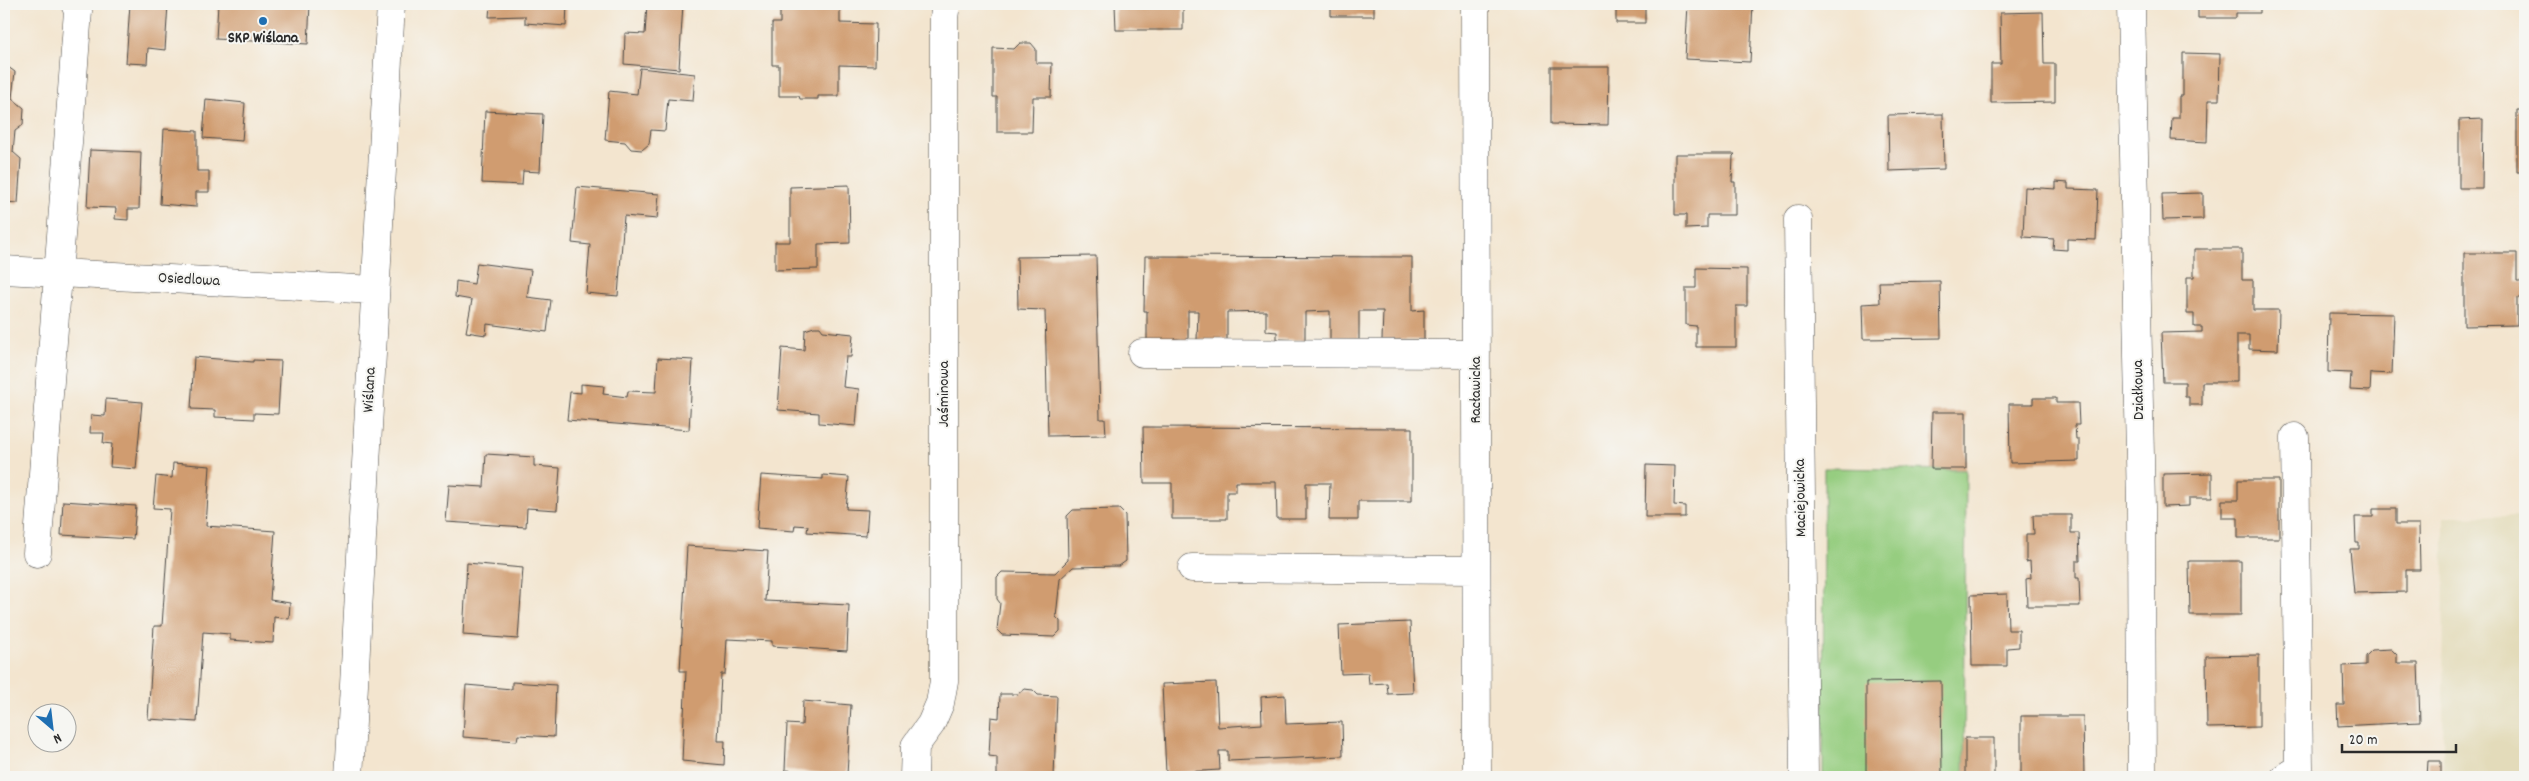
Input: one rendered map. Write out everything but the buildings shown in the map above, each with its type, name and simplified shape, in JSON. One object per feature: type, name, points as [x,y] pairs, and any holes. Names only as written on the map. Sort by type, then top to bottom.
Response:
[{"type":"street","points":[[37,552],[78,11],[75,4]]},
{"type":"street","name":"Wiślana","points":[[349,777],[391,4]]},
{"type":"street","name":"Racławicka","points":[[1475,4],[1477,777]]},
{"type":"street","name":"Działkowa","points":[[2131,4],[2141,507],[2142,777]]},
{"type":"street","name":"Jaśminowa","points":[[914,777],[915,746],[934,717],[940,703],[944,681],[945,11]]},
{"type":"street","name":"Maciejowicka","points":[[1798,219],[1804,777]]},
{"type":"street","name":"Osiedlowa","points":[[4,270],[375,290]]},
{"type":"street","points":[[1142,353],[1476,354]]},
{"type":"street","points":[[2285,777],[2299,768],[2295,436]]},
{"type":"street","points":[[1192,568],[1476,570]]},
{"type":"shaded area","points":[[2525,516],[2525,777],[2443,777],[2444,517]]},
{"type":"green space","points":[[1824,468],[1966,470],[1964,777],[1823,777]]},
{"type":"place","name":"SKP Wiślana","points":[[263,21]]}]
